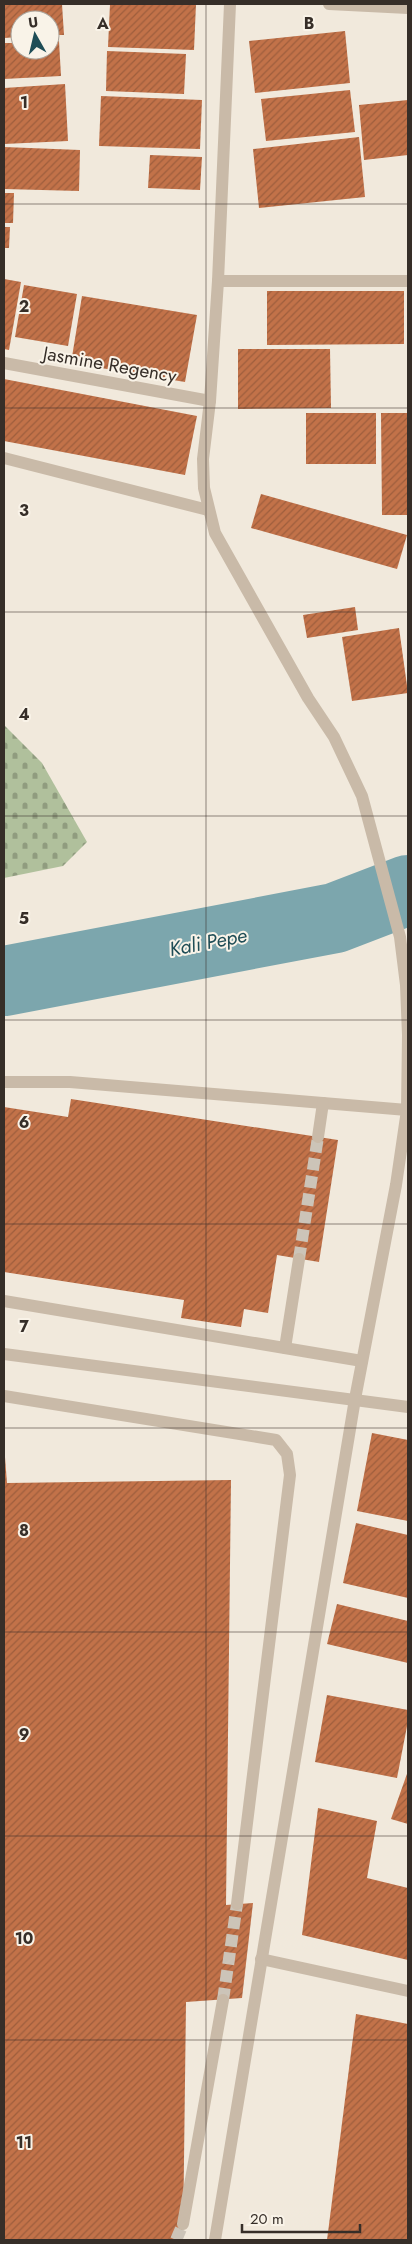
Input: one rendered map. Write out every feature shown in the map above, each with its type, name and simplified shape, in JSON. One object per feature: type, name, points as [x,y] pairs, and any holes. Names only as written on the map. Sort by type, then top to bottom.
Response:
[{"type":"street","points":[[215,2240],[355,1399],[406,1142],[407,1110],[406,985],[400,937],[362,796],[334,737],[308,698],[215,533],[204,488],[203,459],[210,401],[218,282],[230,4]]},
{"type":"street","points":[[329,4],[408,8]]},
{"type":"street","points":[[218,282],[408,281]]},
{"type":"street","name":"Jasmine Regency","points":[[4,364],[210,401]]},
{"type":"street","points":[[4,458],[208,510]]},
{"type":"street","points":[[4,1082],[70,1082],[407,1110]]},
{"type":"street","points":[[318,1137],[323,1103]]},
{"type":"street","points":[[285,1348],[300,1259]]},
{"type":"street","points":[[4,1301],[362,1361]]},
{"type":"street","points":[[4,1354],[408,1407]]},
{"type":"street","points":[[4,1396],[276,1440],[287,1454],[290,1475],[237,1904]]},
{"type":"street","points":[[261,1959],[408,1991]]},
{"type":"street","points":[[183,2224],[223,2000]]},
{"type":"green space","points":[[4,725],[42,763],[87,842],[63,866],[4,878]]},
{"type":"building","points":[[4,4],[62,4],[64,35],[60,35],[60,10],[10,10],[10,38],[4,38]]},
{"type":"building","points":[[110,4],[196,4],[194,50],[108,47]]},
{"type":"building","points":[[345,31],[350,83],[255,93],[249,41]]},
{"type":"building","points":[[4,43],[10,43],[10,60],[60,58],[61,76],[4,79]]},
{"type":"building","points":[[107,51],[186,54],[184,94],[106,91]]},
{"type":"building","points":[[65,84],[68,141],[4,144],[4,88]]},
{"type":"building","points":[[350,90],[355,132],[266,141],[261,99]]},
{"type":"building","points":[[101,96],[202,100],[200,149],[99,146]]},
{"type":"building","points":[[408,100],[408,155],[364,160],[359,105]]},
{"type":"building","points":[[359,137],[365,197],[259,208],[253,149]]},
{"type":"building","points":[[4,147],[80,150],[79,191],[4,189]]},
{"type":"building","points":[[150,155],[202,157],[200,190],[148,188]]},
{"type":"building","points":[[4,193],[14,193],[13,223],[4,223]]},
{"type":"building","points":[[4,227],[10,227],[9,248],[4,248]]},
{"type":"building","points":[[4,279],[21,282],[9,350],[4,349]]},
{"type":"building","points":[[24,285],[77,294],[68,346],[15,337]]},
{"type":"building","points":[[267,291],[404,291],[404,344],[267,345]]},
{"type":"building","points":[[82,296],[197,315],[185,382],[71,363]]},
{"type":"building","points":[[238,349],[330,349],[331,408],[238,409]]},
{"type":"building","points":[[4,379],[197,416],[185,475],[4,441]]},
{"type":"building","points":[[306,413],[376,413],[376,464],[306,464]]},
{"type":"building","points":[[381,413],[408,413],[408,515],[382,515]]},
{"type":"building","points":[[261,494],[407,535],[397,569],[251,528]]},
{"type":"building","points":[[355,607],[358,630],[307,638],[303,615]]},
{"type":"building","points":[[399,628],[408,693],[352,701],[342,637]]},
{"type":"building","points":[[71,1099],[338,1140],[319,1262],[277,1255],[268,1313],[244,1309],[241,1327],[181,1318],[184,1300],[4,1272],[4,1107],[68,1117]]},
{"type":"building","points":[[372,1433],[408,1440],[408,1521],[357,1511]]},
{"type":"building","points":[[4,1444],[7,1483],[231,1480],[226,1905],[253,1903],[242,1998],[186,2002],[183,2240],[4,2240]]},
{"type":"building","points":[[356,1523],[408,1535],[408,1598],[343,1583]]},
{"type":"building","points":[[337,1604],[408,1621],[408,1663],[327,1644]]},
{"type":"building","points":[[327,1695],[408,1710],[408,1721],[397,1778],[315,1762]]},
{"type":"building","points":[[408,1771],[408,1824],[391,1819]]},
{"type":"building","points":[[318,1808],[377,1821],[367,1878],[408,1888],[408,1960],[302,1935]]},
{"type":"building","points":[[356,2014],[408,2024],[408,2240],[327,2240]]},
{"type":"waterway","name":"Kali Pepe","points":[[4,981],[335,918],[408,890]]},
{"type":"tunnel","points":[[299,1259],[318,1137]]},
{"type":"tunnel","points":[[223,2000],[237,1904]]},
{"type":"tunnel","points":[[176,2240],[183,2224]]}]
